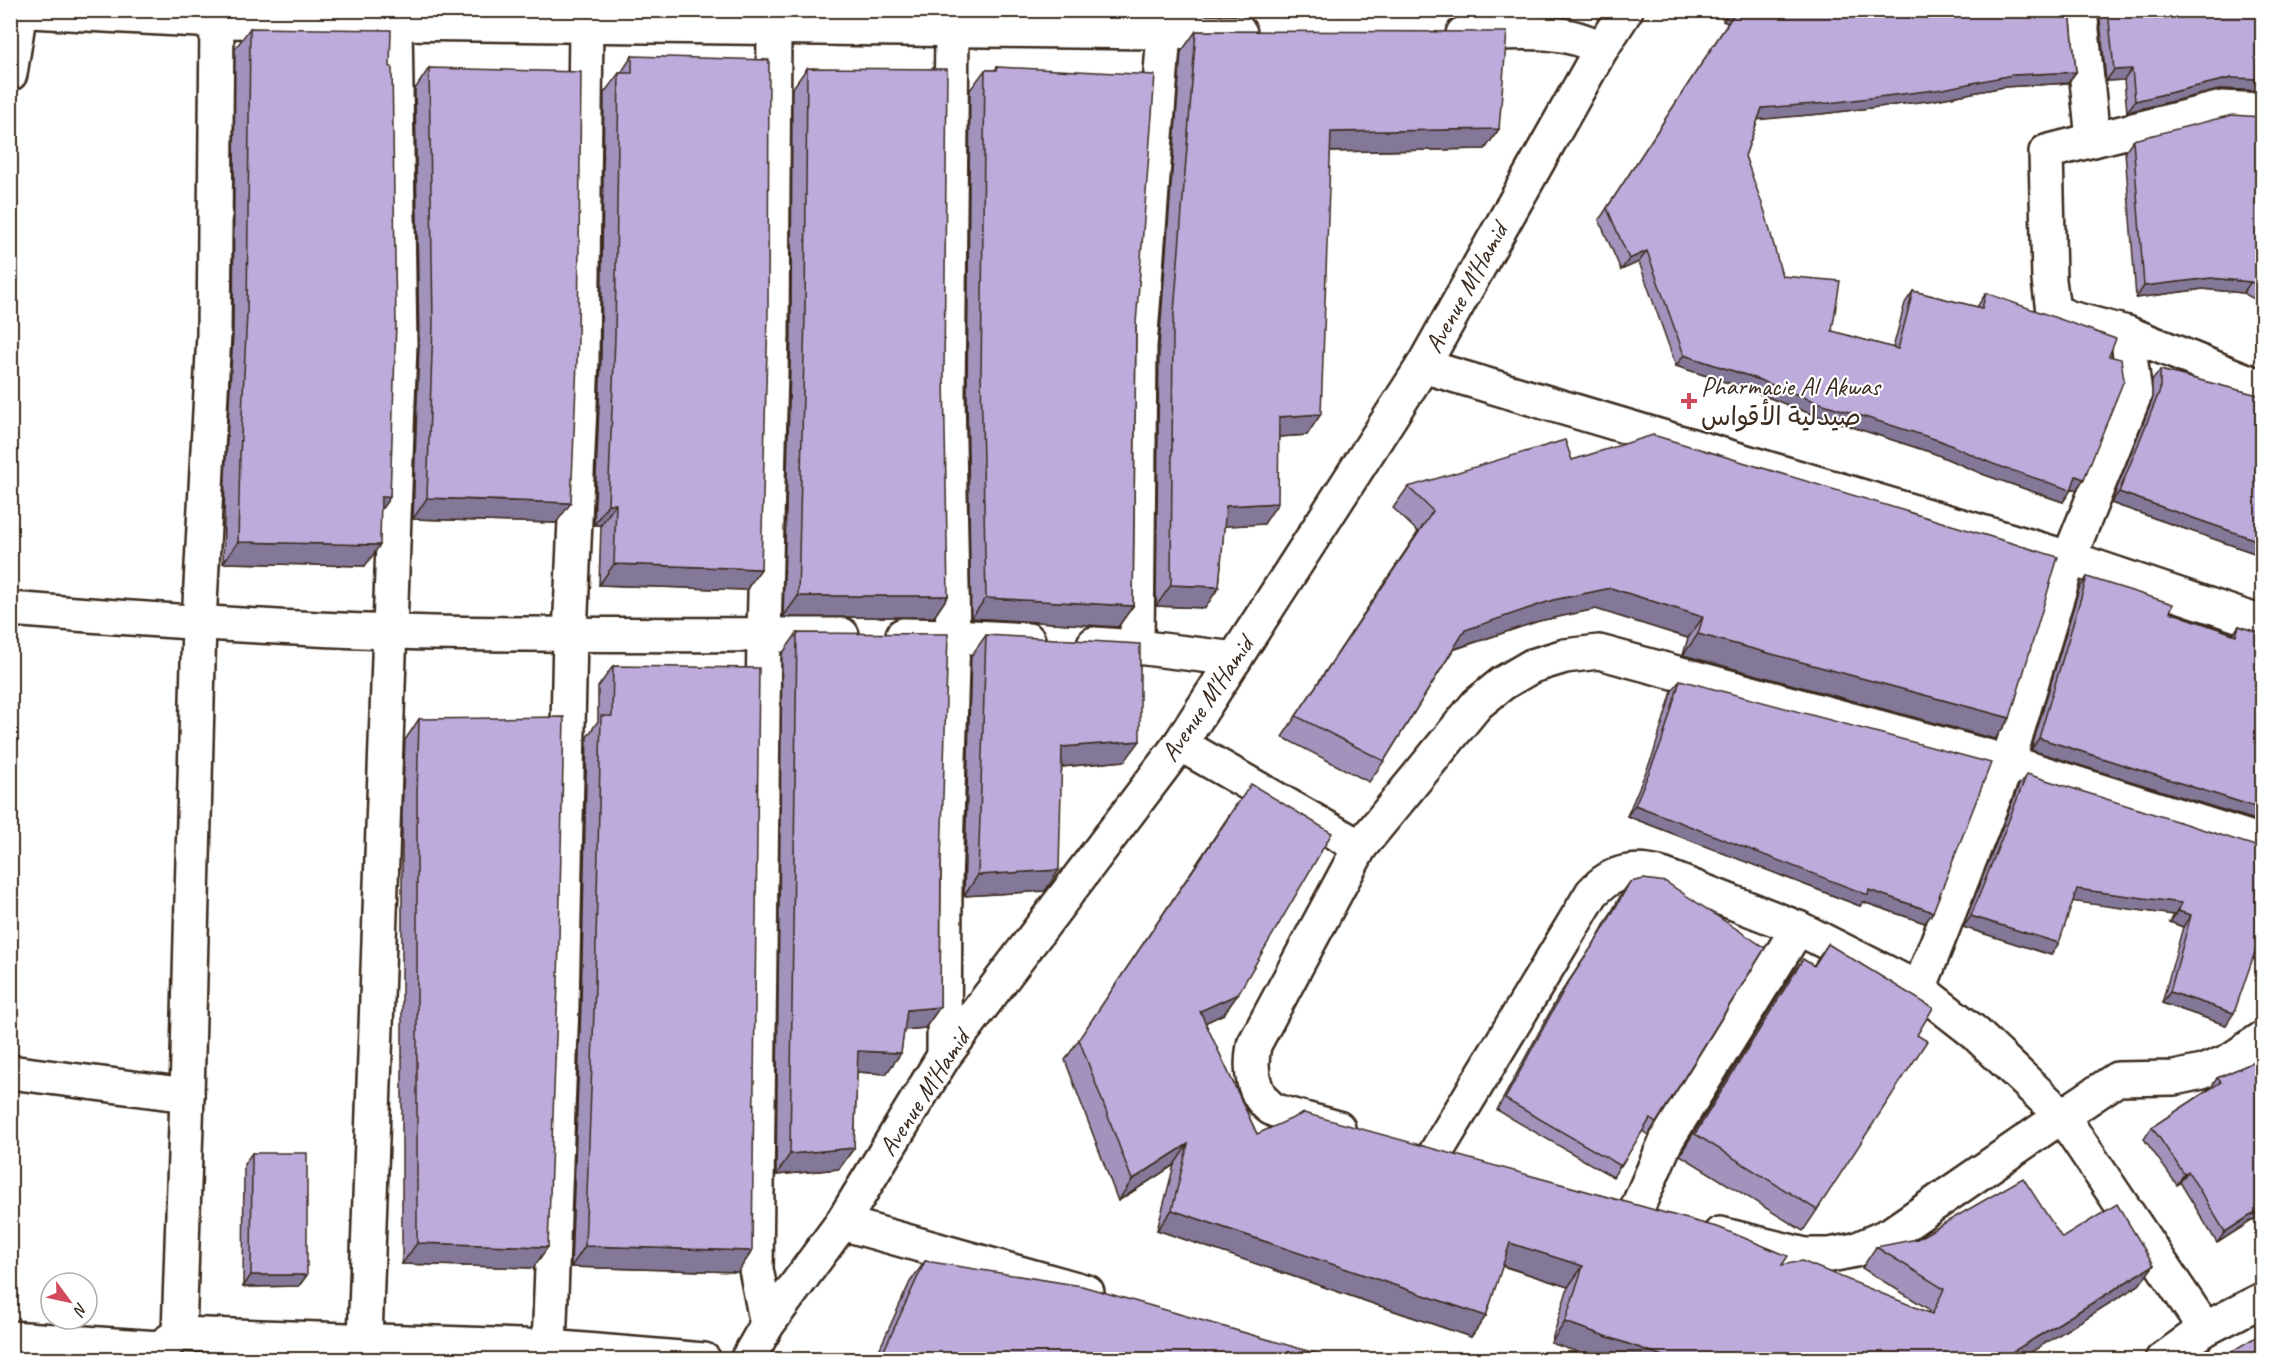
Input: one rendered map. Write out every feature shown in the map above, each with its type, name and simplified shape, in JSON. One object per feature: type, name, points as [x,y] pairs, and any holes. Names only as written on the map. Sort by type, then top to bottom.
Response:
[{"type":"street","points":[[12,10],[217,21],[774,28],[837,20],[952,30],[1272,33]]},
{"type":"street","name":"Avenue M'Hamid","points":[[747,1359],[767,1325],[842,1223],[944,1056],[1180,744],[1423,366],[1601,49],[1626,10]]},
{"type":"street","points":[[2080,10],[2093,140]]},
{"type":"street","points":[[10,74],[20,11]]},
{"type":"street","points":[[165,1347],[187,1095],[199,623],[214,334],[217,21]]},
{"type":"street","points":[[365,1339],[400,345],[395,24]]},
{"type":"street","points":[[549,1347],[562,1005],[570,634],[582,359],[586,26]]},
{"type":"street","points":[[767,1325],[756,1269],[764,634],[772,334],[774,28]]},
{"type":"street","points":[[944,1056],[945,883],[953,636],[948,395],[952,30]]},
{"type":"street","points":[[1137,647],[1140,346],[1164,33]]},
{"type":"street","points":[[1439,34],[1559,34],[1591,43],[1601,49]]},
{"type":"street","points":[[2262,110],[2222,108],[2046,152],[2049,280],[2053,311],[2070,318],[2127,333],[2262,387]]},
{"type":"street","points":[[1919,989],[2007,762],[2069,558],[2135,394],[2127,333]]},
{"type":"street","points":[[1423,366],[2069,558],[2262,623]]},
{"type":"street","points":[[10,609],[199,623],[391,632],[953,636],[1137,647],[1235,659]]},
{"type":"street","points":[[1370,1136],[1272,1109],[1260,1095],[1252,1078],[1251,1061],[1254,1045],[1360,847],[1477,704],[1503,682],[1532,666],[1565,656],[1599,652],[2007,762],[2262,842]]},
{"type":"street","points":[[1180,744],[1360,847]]},
{"type":"street","points":[[1435,1154],[1592,893],[1603,881],[1617,874],[1633,870],[1649,871],[1798,928],[1919,989],[1974,1032],[2062,1116],[2205,1329]]},
{"type":"street","points":[[1636,1211],[1666,1141],[1798,928]]},
{"type":"street","points":[[1602,1202],[1805,1255],[1830,1255],[1855,1250],[1891,1234],[2117,1079],[2174,1078],[2202,1072],[2229,1061],[2262,1039]]},
{"type":"street","points":[[10,1072],[187,1095]]},
{"type":"street","points":[[1402,1145],[1468,1164]]},
{"type":"street","points":[[842,1223],[1116,1301]]},
{"type":"street","points":[[2162,1359],[2205,1329],[2262,1300]]},
{"type":"street","points":[[10,1338],[165,1347],[365,1339],[549,1347],[704,1359]]},
{"type":"building","points":[[1733,10],[2070,10],[2076,72],[2012,75],[1943,89],[1829,103],[1762,108],[1745,156],[1765,212],[1782,276],[1840,281],[1832,331],[1898,349],[1913,291],[1982,308],[1986,293],[2116,339],[2109,356],[2121,359],[2124,380],[2084,479],[2076,476],[2071,490],[1993,464],[1941,441],[1814,401],[1752,377],[1684,355],[1647,251],[1629,259],[1607,208],[1736,11]]},
{"type":"building","points":[[2108,10],[2262,10],[2262,79],[2231,78],[2135,101],[2132,69],[2114,70]]},
{"type":"building","points":[[250,28],[391,30],[396,324],[390,497],[381,497],[380,545],[238,542],[247,313]]},
{"type":"building","points":[[1196,31],[1507,32],[1499,129],[1331,132],[1321,414],[1279,417],[1278,503],[1226,506],[1219,587],[1171,585],[1173,326]]},
{"type":"building","points":[[632,56],[769,60],[768,313],[761,569],[614,564],[616,504],[608,504],[615,338],[619,73],[632,73]]},
{"type":"building","points":[[997,67],[1155,75],[1136,324],[1133,606],[986,598],[981,374],[985,70],[997,70]]},
{"type":"building","points":[[429,68],[581,72],[578,338],[571,503],[427,498],[433,324]]},
{"type":"building","points":[[807,68],[947,69],[944,375],[948,596],[798,596],[805,313]]},
{"type":"building","points":[[2232,115],[2262,117],[2262,288],[2251,282],[2211,278],[2144,286],[2133,140]]},
{"type":"building","points":[[2160,370],[2262,396],[2262,542],[2119,492],[2160,390]]},
{"type":"building","points":[[1653,435],[2058,557],[2010,718],[1698,634],[1703,617],[1611,588],[1553,600],[1465,630],[1384,761],[1296,716],[1433,511],[1408,487],[1565,440],[1572,460]]},
{"type":"building","points":[[2087,577],[2173,604],[2170,612],[2236,635],[2239,626],[2262,634],[2262,809],[2039,738]]},
{"type":"building","points":[[797,633],[948,634],[941,862],[940,1007],[907,1010],[901,1053],[858,1051],[854,1148],[790,1154]]},
{"type":"building","points":[[986,635],[1140,644],[1140,741],[1062,747],[1059,870],[978,875]]},
{"type":"building","points":[[613,666],[759,668],[752,1251],[585,1246],[595,985],[601,716],[612,716]]},
{"type":"building","points":[[1680,680],[1991,763],[1933,912],[1869,890],[1868,895],[1635,805],[1661,744]]},
{"type":"building","points":[[564,717],[558,984],[548,1247],[417,1243],[419,719]]},
{"type":"building","points":[[2027,774],[2262,848],[2262,948],[2257,946],[2234,1013],[2170,992],[2191,915],[2178,911],[2182,903],[2077,889],[2059,943],[1971,916]]},
{"type":"building","points":[[1251,784],[1332,833],[1238,994],[1200,1011],[1257,1134],[1304,1113],[1720,1228],[1788,1256],[1782,1265],[1802,1261],[1932,1314],[1944,1289],[1876,1247],[1917,1239],[2023,1178],[2062,1238],[2117,1204],[2154,1265],[2001,1359],[1672,1359],[1565,1322],[1583,1266],[1510,1243],[1486,1316],[1172,1210],[1188,1144],[1132,1180],[1079,1039]]},
{"type":"building","points":[[1644,879],[1666,882],[1765,948],[1656,1123],[1650,1119],[1621,1166],[1505,1099],[1566,986],[1601,933],[1630,882]]},
{"type":"building","points":[[1828,944],[1933,1008],[1917,1035],[1927,1041],[1817,1210],[1695,1134],[1803,959],[1814,966]]},
{"type":"building","points":[[2262,1055],[2262,1208],[2225,1232],[2188,1171],[2184,1174],[2152,1127],[2221,1082],[2217,1078],[2247,1065]]},
{"type":"building","points":[[252,1153],[307,1153],[307,1275],[251,1275]]},
{"type":"building","points":[[925,1261],[1082,1286],[1336,1359],[880,1359]]},
{"type":"building","points":[[2262,1333],[2262,1359],[2219,1359]]},
{"type":"place","name":"Pharmacie Al Akwas صيدلية الأقواس","points":[[1689,401]]}]
